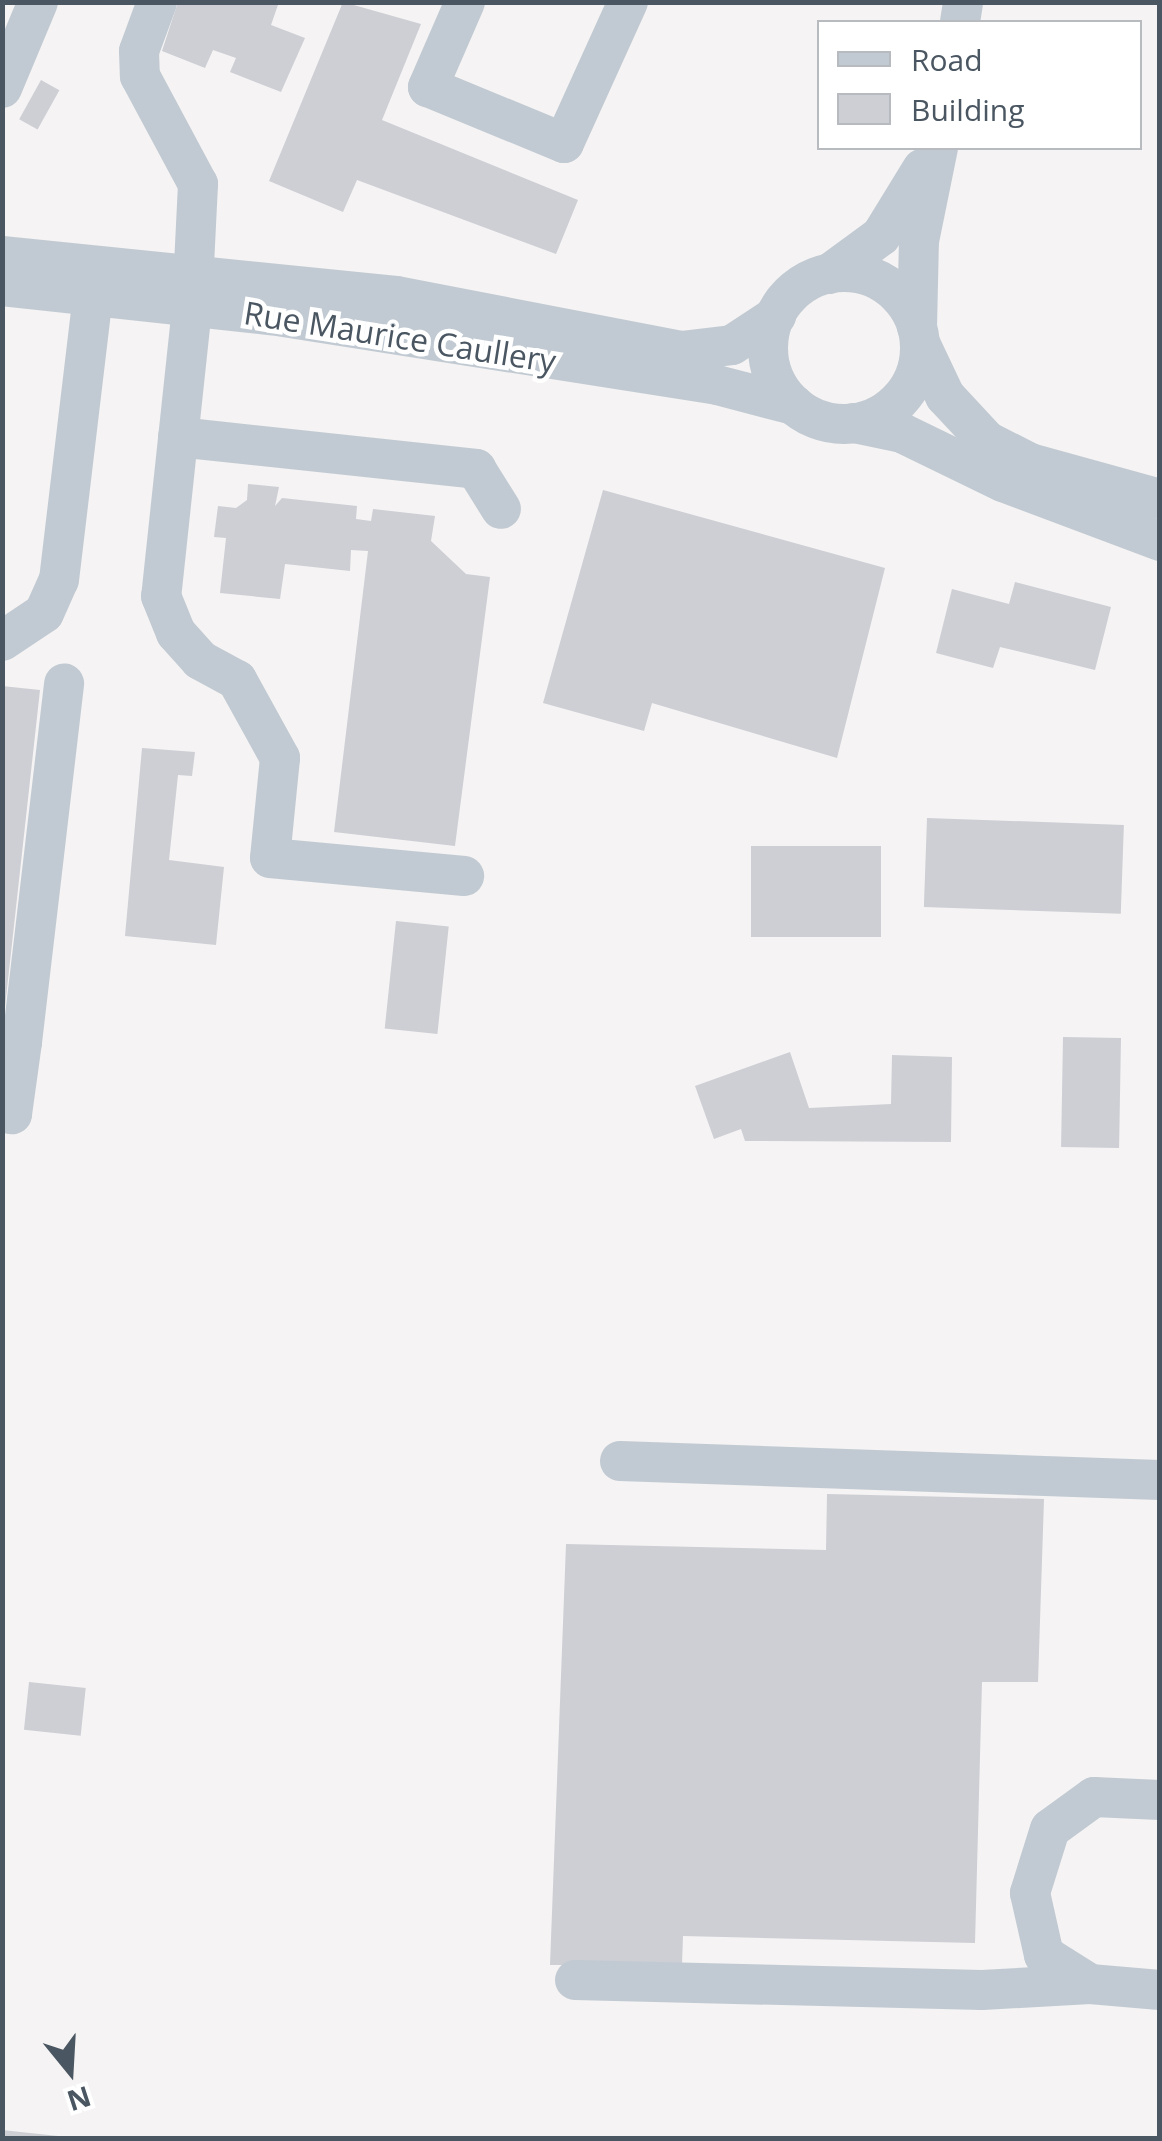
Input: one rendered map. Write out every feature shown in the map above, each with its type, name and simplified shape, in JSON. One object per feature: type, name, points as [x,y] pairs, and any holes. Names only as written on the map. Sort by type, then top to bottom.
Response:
[{"type":"street","points":[[2,88],[38,2]]},
{"type":"street","points":[[157,2],[139,51],[140,76],[198,184],[193,292],[161,596],[176,634],[200,660],[238,680],[280,758],[270,858],[464,876]]},
{"type":"street","points":[[465,2],[428,87],[564,143],[628,2]]},
{"type":"street","name":"Rue Maurice Caullery","points":[[193,292],[411,298],[681,351],[732,345],[776,316],[793,292],[829,274],[881,236],[934,150]]},
{"type":"street","points":[[854,423],[884,413],[906,392],[918,335],[919,240],[935,150]]},
{"type":"street","name":"Rue Maurice Caullery","points":[[2,256],[94,281],[193,292],[717,385],[794,405],[823,420],[902,433],[1003,482],[1160,541]]},
{"type":"street","points":[[829,274],[859,274],[888,286],[918,335],[945,396],[987,441],[1030,464],[1160,499]]},
{"type":"street","points":[[2,642],[44,613],[60,580],[94,281]]},
{"type":"street","name":"Rue Maurice Caullery","points":[[2,286],[94,281]]},
{"type":"street","points":[[776,316],[769,359],[794,405]]},
{"type":"street","points":[[178,437],[476,469],[502,508]]},
{"type":"street","points":[[2,1112],[12,1114],[12,1041],[64,684]]},
{"type":"street","points":[[620,1461],[1160,1480]]},
{"type":"street","points":[[1090,1984],[1044,1956],[1030,1893],[1050,1830],[1094,1798],[1160,1800]]},
{"type":"street","points":[[575,1980],[982,1990],[1090,1984],[1160,1990]]},
{"type":"building","points":[[178,2],[279,2],[271,25],[305,38],[281,92],[230,72],[236,58],[213,50],[205,68],[162,51]]},
{"type":"building","points":[[343,2],[421,24],[382,120],[578,200],[556,254],[357,180],[343,212],[269,181]]},
{"type":"building","points":[[41,80],[59,90],[38,130],[19,119]]},
{"type":"building","points":[[248,484],[279,487],[275,506],[282,498],[357,506],[356,519],[371,521],[373,509],[435,516],[431,541],[466,574],[490,577],[455,846],[334,832],[368,551],[351,550],[350,571],[285,564],[280,599],[220,593],[226,538],[214,537],[218,506],[236,508],[247,500]]},
{"type":"building","points":[[603,490],[885,568],[837,758],[652,703],[644,731],[543,703]]},
{"type":"building","points":[[1015,582],[1111,607],[1095,670],[1000,647],[993,668],[936,653],[952,589],[1009,604]]},
{"type":"building","points":[[2,686],[40,690],[5,1007],[2,1007]]},
{"type":"building","points":[[142,748],[195,752],[192,776],[178,775],[169,860],[224,867],[216,945],[125,936]]},
{"type":"building","points":[[927,818],[1124,825],[1121,914],[924,907]]},
{"type":"building","points":[[751,846],[881,846],[881,937],[751,937]]},
{"type":"building","points":[[396,921],[449,927],[437,1034],[385,1028]]},
{"type":"building","points":[[1063,1037],[1121,1038],[1119,1148],[1061,1147]]},
{"type":"building","points":[[790,1052],[809,1108],[891,1104],[892,1055],[952,1057],[951,1142],[745,1141],[741,1129],[714,1139],[695,1086]]},
{"type":"building","points":[[827,1494],[1044,1499],[1038,1682],[982,1682],[975,1943],[683,1936],[682,1965],[550,1965],[566,1544],[826,1550]]},
{"type":"building","points":[[29,1682],[86,1688],[81,1736],[24,1730]]},
{"type":"building","points":[[2,2130],[58,2136],[58,2138],[2,2138]]}]
